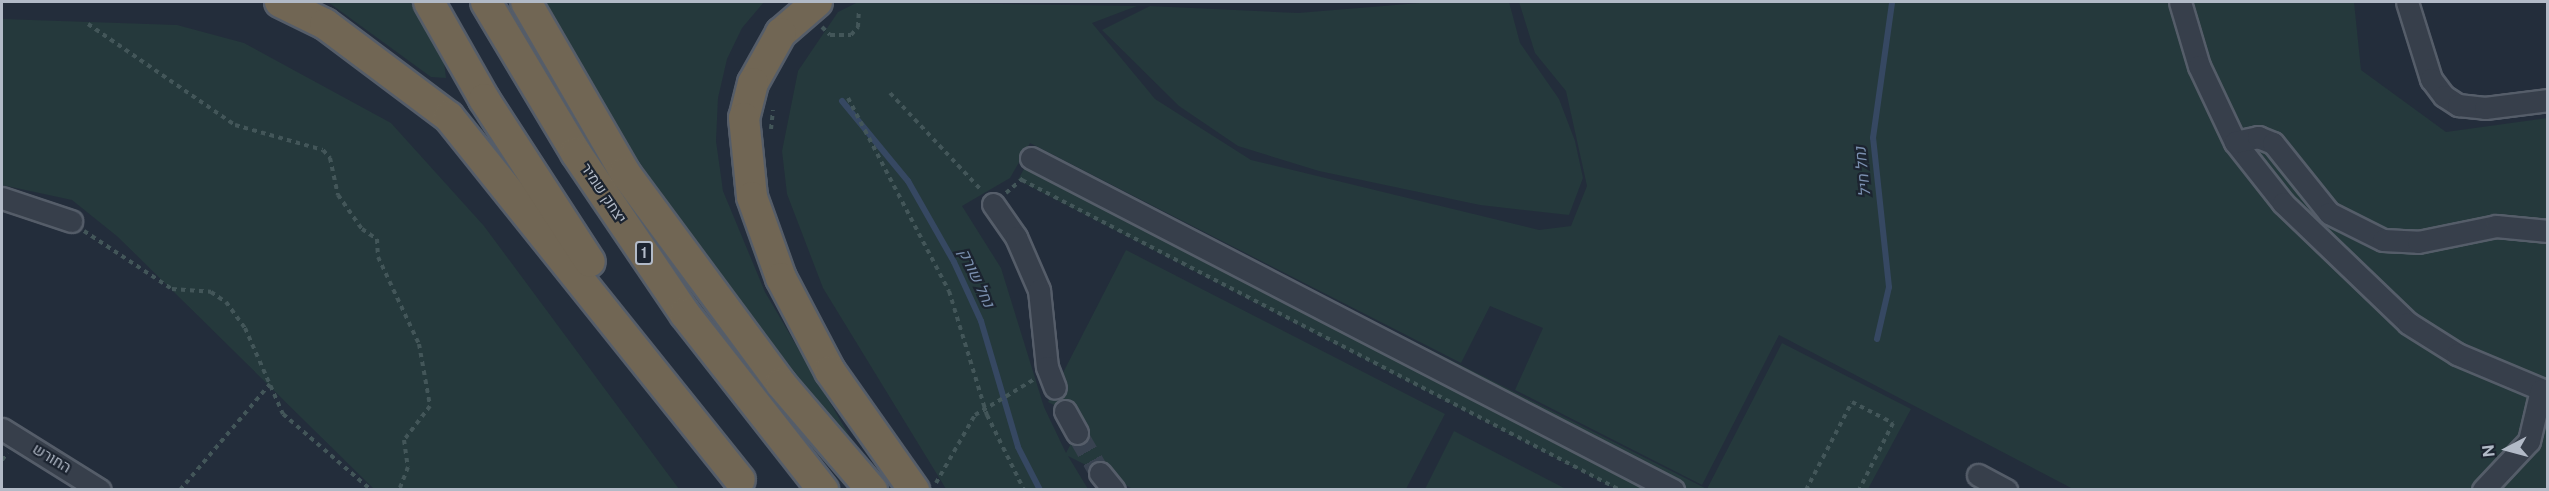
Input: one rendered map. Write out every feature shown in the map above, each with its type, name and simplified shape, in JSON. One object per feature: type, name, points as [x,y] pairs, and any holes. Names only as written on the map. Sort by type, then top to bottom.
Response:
[{"type":"highway","points":[[280,2],[324,24],[449,117],[744,485]]},
{"type":"highway","points":[[429,2],[484,99],[744,485]]},
{"type":"highway","name":"יצחק שמיר","points":[[486,2],[576,153],[685,314],[824,489]]},
{"type":"highway","points":[[526,2],[625,173],[781,384],[872,489]]},
{"type":"highway","points":[[816,10],[781,33],[753,83],[744,118],[752,197],[781,278],[830,371],[926,482]]},
{"type":"street","points":[[2180,2],[2199,66],[2235,141],[2283,203],[2408,323],[2457,354],[2544,391],[2529,441],[2483,489]]},
{"type":"street","points":[[2407,2],[2431,79],[2444,96],[2458,105],[2485,108],[2547,100]]},
{"type":"street","points":[[2235,141],[2258,137],[2273,143],[2329,213],[2383,240],[2418,242],[2496,226],[2547,231]]},
{"type":"street","points":[[1032,158],[1673,489]]},
{"type":"street","points":[[2,198],[71,221]]},
{"type":"street","points":[[993,204],[1016,237],[1039,290],[1047,367],[1055,388]]},
{"type":"street","points":[[1065,411],[1077,433]]},
{"type":"street","name":"החורש","points":[[2,429],[100,489]]},
{"type":"street","points":[[1100,473],[1114,489]]},
{"type":"street","points":[[1978,475],[2007,489]]},
{"type":"path","points":[[816,10],[830,34],[842,37],[858,27],[859,9]]},
{"type":"path","points":[[88,24],[235,125],[322,150],[330,158],[338,195],[362,229],[377,240],[386,277],[419,344],[430,405],[404,440],[408,467],[399,489]]},
{"type":"path","points":[[890,93],[993,204],[1022,180],[1032,158]]},
{"type":"path","points":[[848,98],[949,291],[985,408],[1024,489]]},
{"type":"path","points":[[771,133],[774,99]]},
{"type":"path","points":[[1022,180],[1620,489]]},
{"type":"path","points":[[71,221],[172,289],[211,292],[226,302],[270,384],[283,414],[371,489]]},
{"type":"path","points":[[942,489],[926,482],[965,430],[985,408],[1047,367]]},
{"type":"path","points":[[180,489],[270,384]]},
{"type":"path","points":[[1806,489],[1852,402],[1893,423],[1859,489]]},
{"type":"green space","points":[[328,2],[410,2],[444,61],[446,78],[431,77]]},
{"type":"green space","points":[[540,2],[764,2],[742,28],[727,59],[718,98],[716,141],[723,191],[765,292],[856,447],[852,453],[637,171]]},
{"type":"green space","points":[[858,2],[1137,6],[1092,23],[1155,99],[1251,160],[1539,230],[1571,226],[1587,186],[1566,91],[1535,53],[1519,2],[2354,2],[2361,70],[2446,132],[2547,118],[2547,489],[2073,489],[1779,335],[1702,485],[1515,390],[1543,328],[1490,306],[1461,363],[1030,143],[1010,178],[962,206],[1001,268],[1044,407],[1066,453],[1083,420],[1048,402],[1126,250],[1445,414],[1406,489],[1133,489],[1068,456],[1088,489],[946,489],[823,288],[787,194],[782,151],[798,71],[838,12]]},
{"type":"green space","points":[[1432,2],[1509,2],[1520,43],[1559,99],[1575,141],[1583,178],[1569,215],[1480,205],[1319,171],[1238,146],[1179,106],[1102,30],[1150,6],[1298,13]]},
{"type":"green space","points":[[2,19],[177,25],[244,43],[391,123],[484,226],[679,489],[374,489],[118,237],[72,200],[2,185]]},
{"type":"green space","points":[[1034,150],[1707,489],[1616,489],[1018,180]]},
{"type":"green space","points":[[1782,343],[1911,409],[1868,489],[1707,489]]},
{"type":"green space","points":[[1454,431],[1566,489],[1425,489]]},
{"type":"waterway","name":"נחל חיל","points":[[1877,339],[1889,287],[1873,138],[1892,2]]},
{"type":"waterway","name":"נחל שורק","points":[[842,101],[908,181],[954,262],[981,321],[1018,447],[1040,490]]},
{"type":"tunnel","points":[[1077,433],[1100,473]]}]
